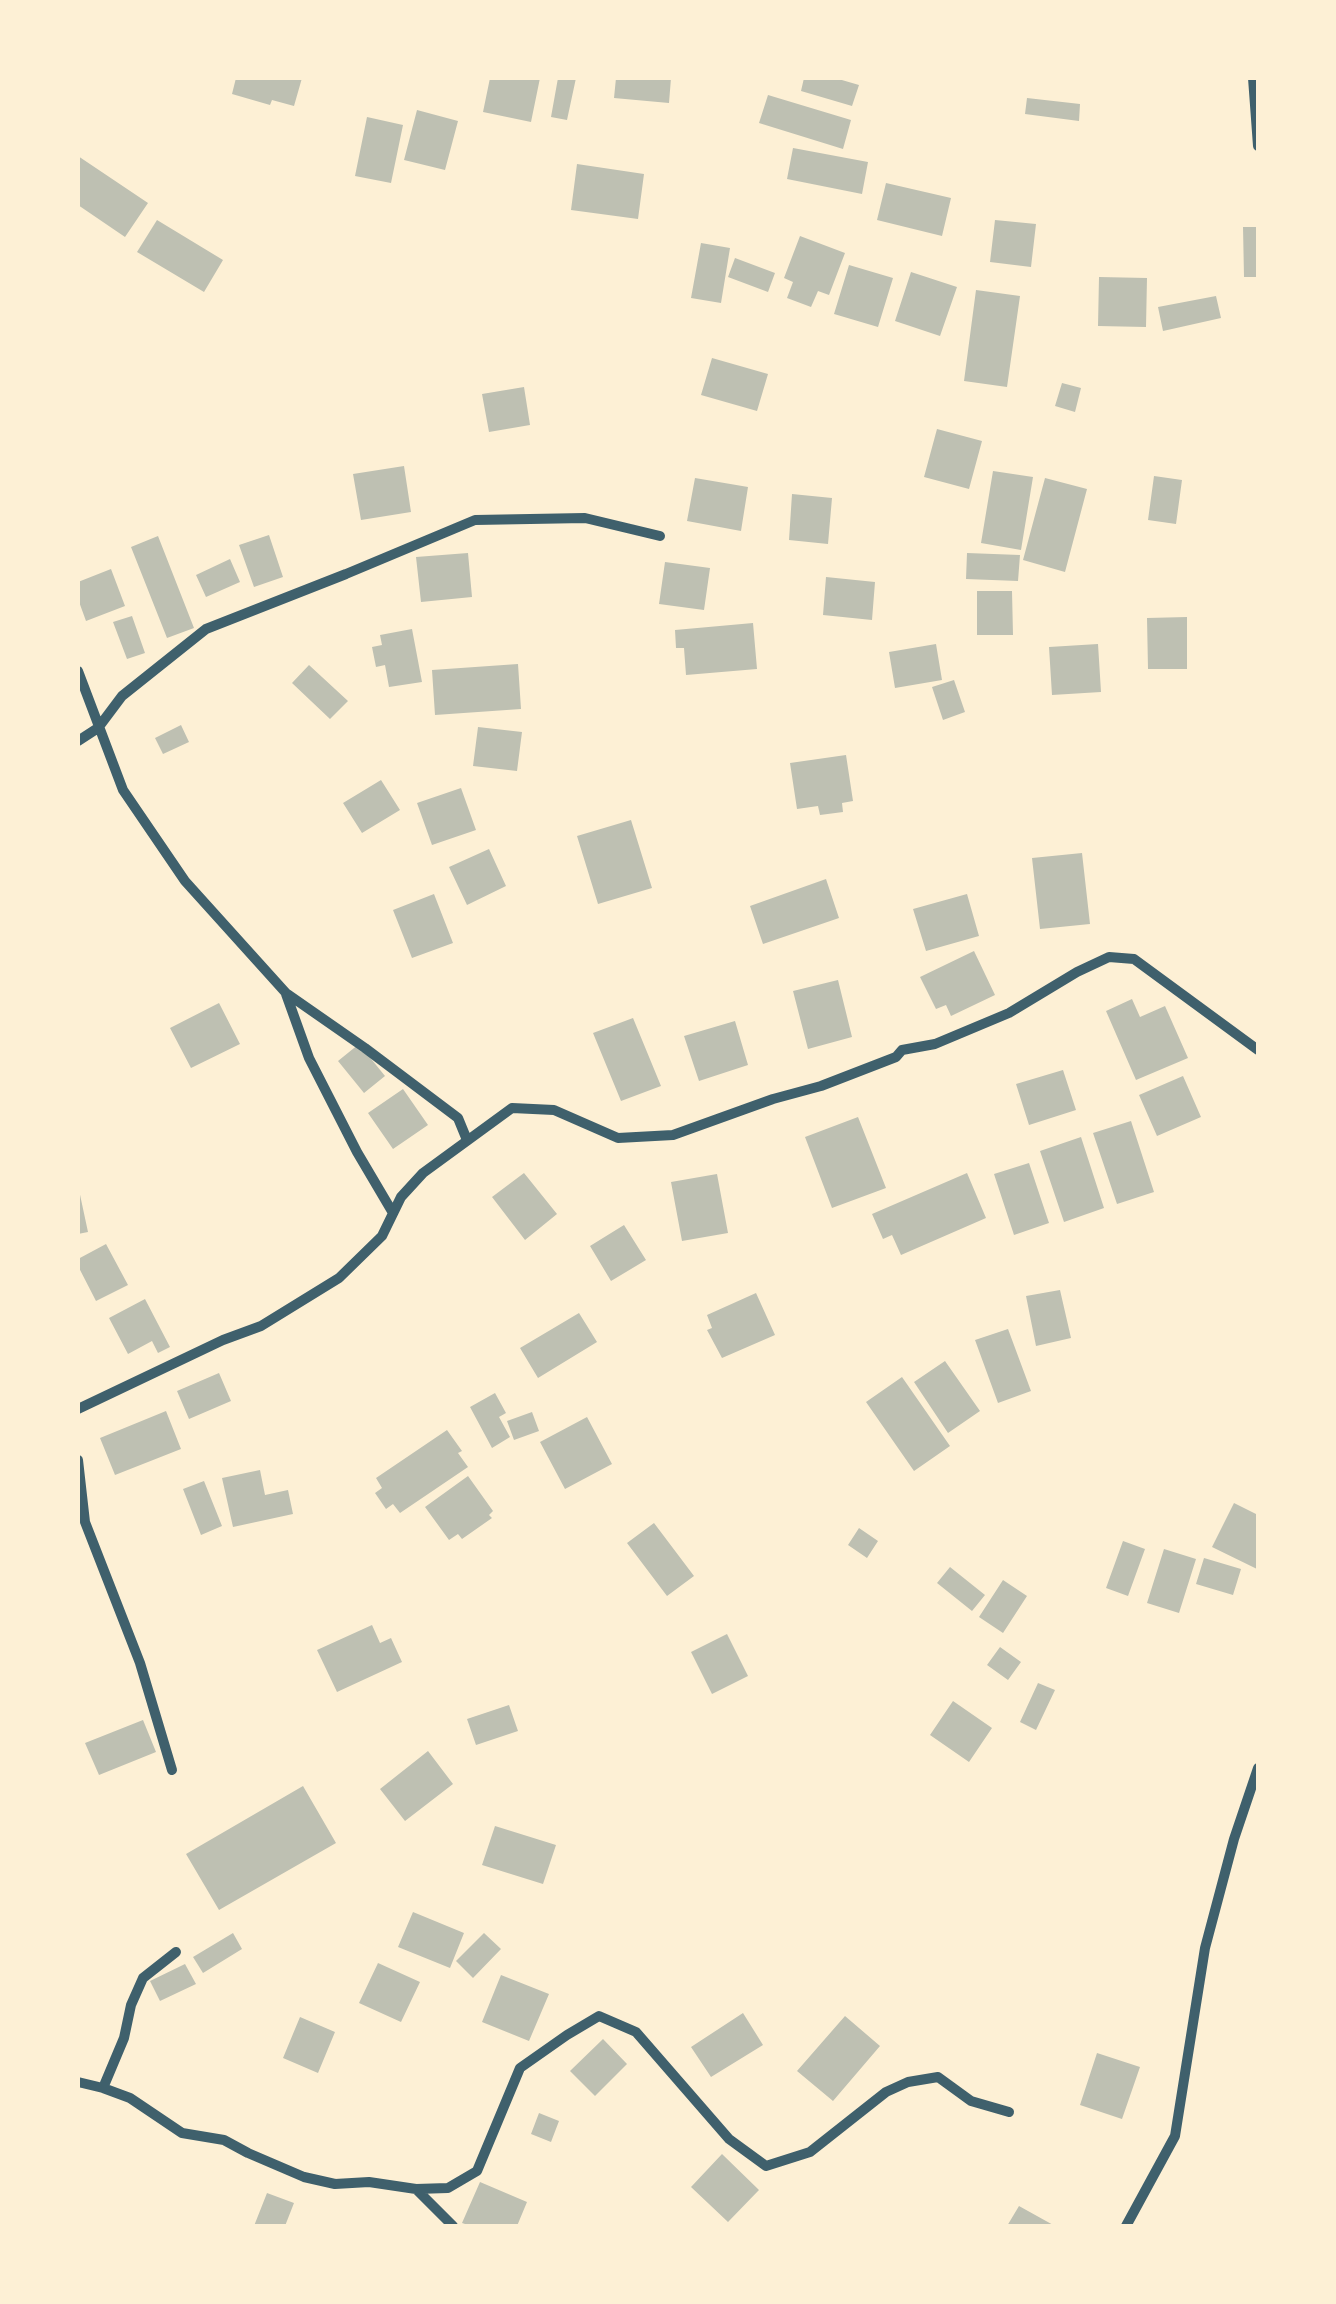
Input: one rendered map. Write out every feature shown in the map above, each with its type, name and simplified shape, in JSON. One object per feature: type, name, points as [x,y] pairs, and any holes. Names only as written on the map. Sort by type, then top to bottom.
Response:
[{"type":"street","points":[[1253,78],[1258,146]]},
{"type":"street","points":[[78,741],[98,728],[122,696],[206,629],[475,520],[584,518],[660,536]]},
{"type":"street","points":[[78,671],[122,790],[186,882],[286,993],[458,1118],[467,1140]]},
{"type":"street","points":[[78,1409],[261,1326],[339,1278],[382,1236],[401,1197],[422,1173],[512,1108],[554,1110],[618,1138],[673,1135],[821,1086],[896,1057],[902,1050],[936,1044],[1008,1014],[1109,957],[1134,959],[1258,1050]]},
{"type":"street","points":[[286,993],[308,1058],[393,1213]]},
{"type":"street","points":[[78,1460],[85,1522],[140,1663],[172,1770]]},
{"type":"street","points":[[1126,2226],[1176,2136],[1205,1948],[1258,1768]]},
{"type":"street","points":[[103,2088],[143,1978],[176,1952]]},
{"type":"street","points":[[78,2082],[130,2098],[182,2133],[224,2140],[304,2176],[335,2184],[369,2182],[416,2189],[448,2188],[477,2171],[520,2068],[599,2016],[636,2032],[729,2139],[766,2166],[810,2152],[886,2092],[908,2082],[938,2078],[971,2101],[1010,2112]]},
{"type":"street","points":[[416,2189],[453,2226]]},
{"type":"building","points":[[236,78],[302,78],[294,106],[272,100],[270,105],[232,94]]},
{"type":"building","points":[[490,78],[540,78],[531,122],[483,112]]},
{"type":"building","points":[[558,78],[576,78],[567,120],[551,117]]},
{"type":"building","points":[[616,78],[671,78],[669,103],[614,98]]},
{"type":"building","points":[[804,78],[835,78],[859,85],[852,106],[801,91]]},
{"type":"building","points":[[768,95],[851,120],[843,149],[759,123]]},
{"type":"building","points":[[1027,98],[1080,104],[1079,121],[1025,114]]},
{"type":"building","points":[[417,110],[458,121],[445,170],[404,160]]},
{"type":"building","points":[[367,117],[403,125],[391,183],[355,176]]},
{"type":"building","points":[[793,148],[868,162],[862,194],[787,179]]},
{"type":"building","points":[[78,156],[148,203],[125,237],[78,205]]},
{"type":"building","points":[[577,164],[644,174],[638,219],[571,210]]},
{"type":"building","points":[[886,183],[951,198],[942,236],[877,220]]},
{"type":"building","points":[[157,220],[223,260],[204,292],[137,252]]},
{"type":"building","points":[[995,220],[1036,224],[1031,267],[990,262]]},
{"type":"building","points":[[1243,227],[1258,227],[1258,277],[1244,277]]},
{"type":"building","points":[[800,236],[845,253],[829,295],[818,291],[811,307],[787,298],[793,282],[784,278]]},
{"type":"building","points":[[701,243],[730,248],[721,303],[691,298]]},
{"type":"building","points":[[735,258],[775,273],[768,292],[728,277]]},
{"type":"building","points":[[849,265],[893,278],[878,327],[834,314]]},
{"type":"building","points":[[911,272],[957,287],[940,336],[895,321]]},
{"type":"building","points":[[1099,277],[1147,278],[1146,327],[1098,326]]},
{"type":"building","points":[[976,290],[1020,296],[1007,387],[964,381]]},
{"type":"building","points":[[1216,296],[1221,318],[1163,331],[1158,307]]},
{"type":"building","points":[[712,358],[768,374],[757,411],[701,395]]},
{"type":"building","points":[[1062,383],[1081,388],[1075,412],[1055,406]]},
{"type":"building","points":[[524,387],[530,425],[489,432],[482,394]]},
{"type":"building","points":[[937,429],[982,441],[969,489],[924,477]]},
{"type":"building","points":[[404,466],[411,512],[361,520],[353,474]]},
{"type":"building","points":[[993,471],[1033,477],[1021,550],[981,543]]},
{"type":"building","points":[[1154,476],[1182,480],[1176,524],[1148,520]]},
{"type":"building","points":[[695,478],[748,487],[741,531],[687,521]]},
{"type":"building","points":[[1045,478],[1087,489],[1065,572],[1023,560]]},
{"type":"building","points":[[792,494],[832,498],[828,544],[789,540]]},
{"type":"building","points":[[269,535],[283,577],[254,587],[239,545]]},
{"type":"building","points":[[158,536],[194,628],[167,638],[131,547]]},
{"type":"building","points":[[468,553],[472,597],[421,602],[416,557]]},
{"type":"building","points":[[967,553],[1020,555],[1018,581],[966,579]]},
{"type":"building","points":[[230,559],[240,582],[206,597],[196,575]]},
{"type":"building","points":[[665,562],[710,568],[704,610],[659,604]]},
{"type":"building","points":[[111,569],[125,606],[86,621],[78,599],[78,582]]},
{"type":"building","points":[[826,577],[875,582],[872,620],[823,615]]},
{"type":"building","points":[[977,591],[1012,591],[1013,635],[977,635]]},
{"type":"building","points":[[132,616],[145,653],[127,659],[113,622]]},
{"type":"building","points":[[1187,617],[1187,669],[1148,669],[1147,618]]},
{"type":"building","points":[[753,623],[757,669],[686,675],[684,648],[676,648],[675,630]]},
{"type":"building","points":[[412,629],[422,682],[389,687],[385,665],[376,667],[372,647],[382,645],[380,635]]},
{"type":"building","points":[[936,644],[942,680],[895,688],[889,652]]},
{"type":"building","points":[[1098,644],[1101,692],[1052,695],[1049,647]]},
{"type":"building","points":[[518,664],[521,709],[435,715],[432,670]]},
{"type":"building","points":[[309,665],[348,701],[330,719],[292,683]]},
{"type":"building","points":[[954,680],[965,712],[943,720],[932,687]]},
{"type":"building","points":[[181,725],[189,742],[163,754],[155,738]]},
{"type":"building","points":[[478,727],[522,732],[517,771],[473,766]]},
{"type":"building","points":[[846,755],[853,801],[842,803],[843,812],[820,815],[818,806],[797,809],[790,763]]},
{"type":"building","points":[[381,780],[400,810],[362,833],[343,803]]},
{"type":"building","points":[[461,788],[476,830],[432,845],[417,803]]},
{"type":"building","points":[[631,820],[652,888],[598,904],[577,836]]},
{"type":"building","points":[[489,849],[506,886],[467,905],[449,867]]},
{"type":"building","points":[[1082,853],[1090,924],[1040,929],[1032,858]]},
{"type":"building","points":[[826,879],[839,918],[763,944],[750,906]]},
{"type":"building","points":[[434,894],[453,943],[412,958],[393,910]]},
{"type":"building","points":[[967,894],[979,936],[926,951],[913,909]]},
{"type":"building","points":[[974,951],[995,995],[951,1016],[946,1005],[936,1009],[920,977]]},
{"type":"building","points":[[838,980],[852,1037],[808,1049],[793,991]]},
{"type":"building","points":[[1132,999],[1140,1017],[1165,1006],[1188,1058],[1136,1080],[1106,1011]]},
{"type":"building","points":[[219,1003],[240,1044],[191,1068],[170,1028]]},
{"type":"building","points":[[633,1018],[661,1086],[621,1101],[593,1033]]},
{"type":"building","points":[[735,1021],[748,1065],[699,1081],[684,1036]]},
{"type":"building","points":[[359,1044],[385,1076],[364,1093],[338,1061]]},
{"type":"building","points":[[1063,1070],[1076,1110],[1029,1125],[1016,1084]]},
{"type":"building","points":[[1183,1076],[1201,1117],[1157,1136],[1139,1095]]},
{"type":"building","points":[[403,1089],[428,1125],[393,1149],[368,1113]]},
{"type":"building","points":[[858,1117],[886,1188],[832,1208],[805,1137]]},
{"type":"building","points":[[1131,1121],[1154,1192],[1117,1204],[1093,1133]]},
{"type":"building","points":[[1081,1137],[1104,1208],[1064,1222],[1040,1151]]},
{"type":"building","points":[[1029,1163],[1049,1223],[1014,1235],[994,1174]]},
{"type":"building","points":[[524,1173],[557,1214],[525,1240],[492,1197]]},
{"type":"building","points":[[967,1173],[986,1218],[901,1255],[892,1235],[883,1239],[872,1214]]},
{"type":"building","points":[[717,1174],[728,1233],[682,1241],[671,1182]]},
{"type":"building","points":[[78,1190],[88,1232],[78,1234]]},
{"type":"building","points":[[624,1225],[646,1260],[611,1281],[590,1246]]},
{"type":"building","points":[[106,1244],[128,1285],[96,1301],[78,1259]]},
{"type":"building","points":[[1060,1290],[1071,1338],[1036,1346],[1026,1296]]},
{"type":"building","points":[[756,1293],[775,1335],[722,1358],[707,1330],[712,1328],[707,1315]]},
{"type":"building","points":[[145,1299],[170,1347],[158,1353],[152,1341],[128,1354],[109,1318]]},
{"type":"building","points":[[579,1313],[597,1342],[538,1378],[520,1348]]},
{"type":"building","points":[[1008,1329],[1031,1391],[998,1403],[975,1340]]},
{"type":"building","points":[[945,1361],[980,1411],[948,1433],[914,1382]]},
{"type":"building","points":[[219,1373],[231,1401],[189,1419],[177,1391]]},
{"type":"building","points":[[902,1377],[950,1446],[914,1471],[866,1402]]},
{"type":"building","points":[[495,1393],[506,1413],[499,1417],[510,1437],[492,1448],[470,1407]]},
{"type":"building","points":[[166,1411],[181,1449],[115,1475],[100,1438]]},
{"type":"building","points":[[532,1412],[539,1431],[514,1440],[507,1421]]},
{"type":"building","points":[[587,1417],[612,1464],[565,1489],[540,1442]]},
{"type":"building","points":[[447,1430],[468,1467],[400,1513],[393,1504],[386,1509],[375,1493],[382,1488],[376,1478]]},
{"type":"building","points":[[260,1470],[265,1495],[288,1490],[293,1514],[233,1527],[222,1478]]},
{"type":"building","points":[[468,1476],[493,1511],[489,1515],[492,1518],[462,1539],[458,1534],[449,1540],[425,1507]]},
{"type":"building","points":[[204,1481],[222,1526],[201,1535],[183,1489]]},
{"type":"building","points":[[1234,1503],[1258,1515],[1257,1569],[1212,1547]]},
{"type":"building","points":[[654,1523],[694,1576],[667,1596],[627,1543]]},
{"type":"building","points":[[859,1528],[878,1541],[867,1558],[848,1545]]},
{"type":"building","points":[[1123,1541],[1145,1549],[1128,1596],[1106,1588]]},
{"type":"building","points":[[1164,1549],[1196,1559],[1179,1613],[1147,1603]]},
{"type":"building","points":[[1204,1558],[1241,1569],[1233,1595],[1196,1584]]},
{"type":"building","points":[[950,1567],[985,1595],[972,1611],[937,1583]]},
{"type":"building","points":[[1003,1580],[1027,1596],[1003,1633],[979,1617]]},
{"type":"building","points":[[372,1625],[380,1643],[391,1638],[402,1662],[337,1692],[317,1650]]},
{"type":"building","points":[[727,1634],[748,1676],[712,1694],[691,1652]]},
{"type":"building","points":[[1000,1647],[1021,1662],[1008,1680],[987,1665]]},
{"type":"building","points":[[1038,1683],[1055,1690],[1036,1730],[1020,1722]]},
{"type":"building","points":[[953,1701],[992,1728],[969,1762],[930,1735]]},
{"type":"building","points":[[509,1705],[518,1731],[476,1745],[467,1719]]},
{"type":"building","points":[[143,1720],[156,1752],[99,1775],[85,1743]]},
{"type":"building","points":[[428,1751],[453,1784],[405,1821],[380,1789]]},
{"type":"building","points":[[303,1786],[336,1843],[219,1910],[186,1854]]},
{"type":"building","points":[[495,1826],[556,1845],[543,1884],[482,1865]]},
{"type":"building","points":[[413,1912],[464,1933],[450,1968],[398,1947]]},
{"type":"building","points":[[233,1933],[242,1949],[203,1973],[193,1957]]},
{"type":"building","points":[[484,1933],[501,1949],[473,1978],[456,1961]]},
{"type":"building","points":[[378,1963],[420,1982],[401,2022],[359,2003]]},
{"type":"building","points":[[185,1964],[196,1984],[160,2001],[150,1981]]},
{"type":"building","points":[[501,1975],[549,1994],[529,2041],[482,2022]]},
{"type":"building","points":[[743,2013],[763,2045],[711,2077],[691,2047]]},
{"type":"building","points":[[845,2016],[880,2046],[833,2101],[797,2071]]},
{"type":"building","points":[[300,2017],[335,2032],[318,2073],[283,2058]]},
{"type":"building","points":[[603,2039],[627,2064],[595,2096],[570,2071]]},
{"type":"building","points":[[1097,2053],[1140,2067],[1122,2119],[1080,2105]]},
{"type":"building","points":[[539,2113],[559,2121],[551,2142],[531,2134]]},
{"type":"building","points":[[722,2154],[759,2190],[728,2222],[691,2187]]},
{"type":"building","points":[[480,2182],[527,2202],[517,2226],[462,2223]]},
{"type":"building","points":[[267,2193],[294,2203],[285,2226],[254,2226]]},
{"type":"building","points":[[1019,2206],[1055,2226],[1007,2226]]}]
